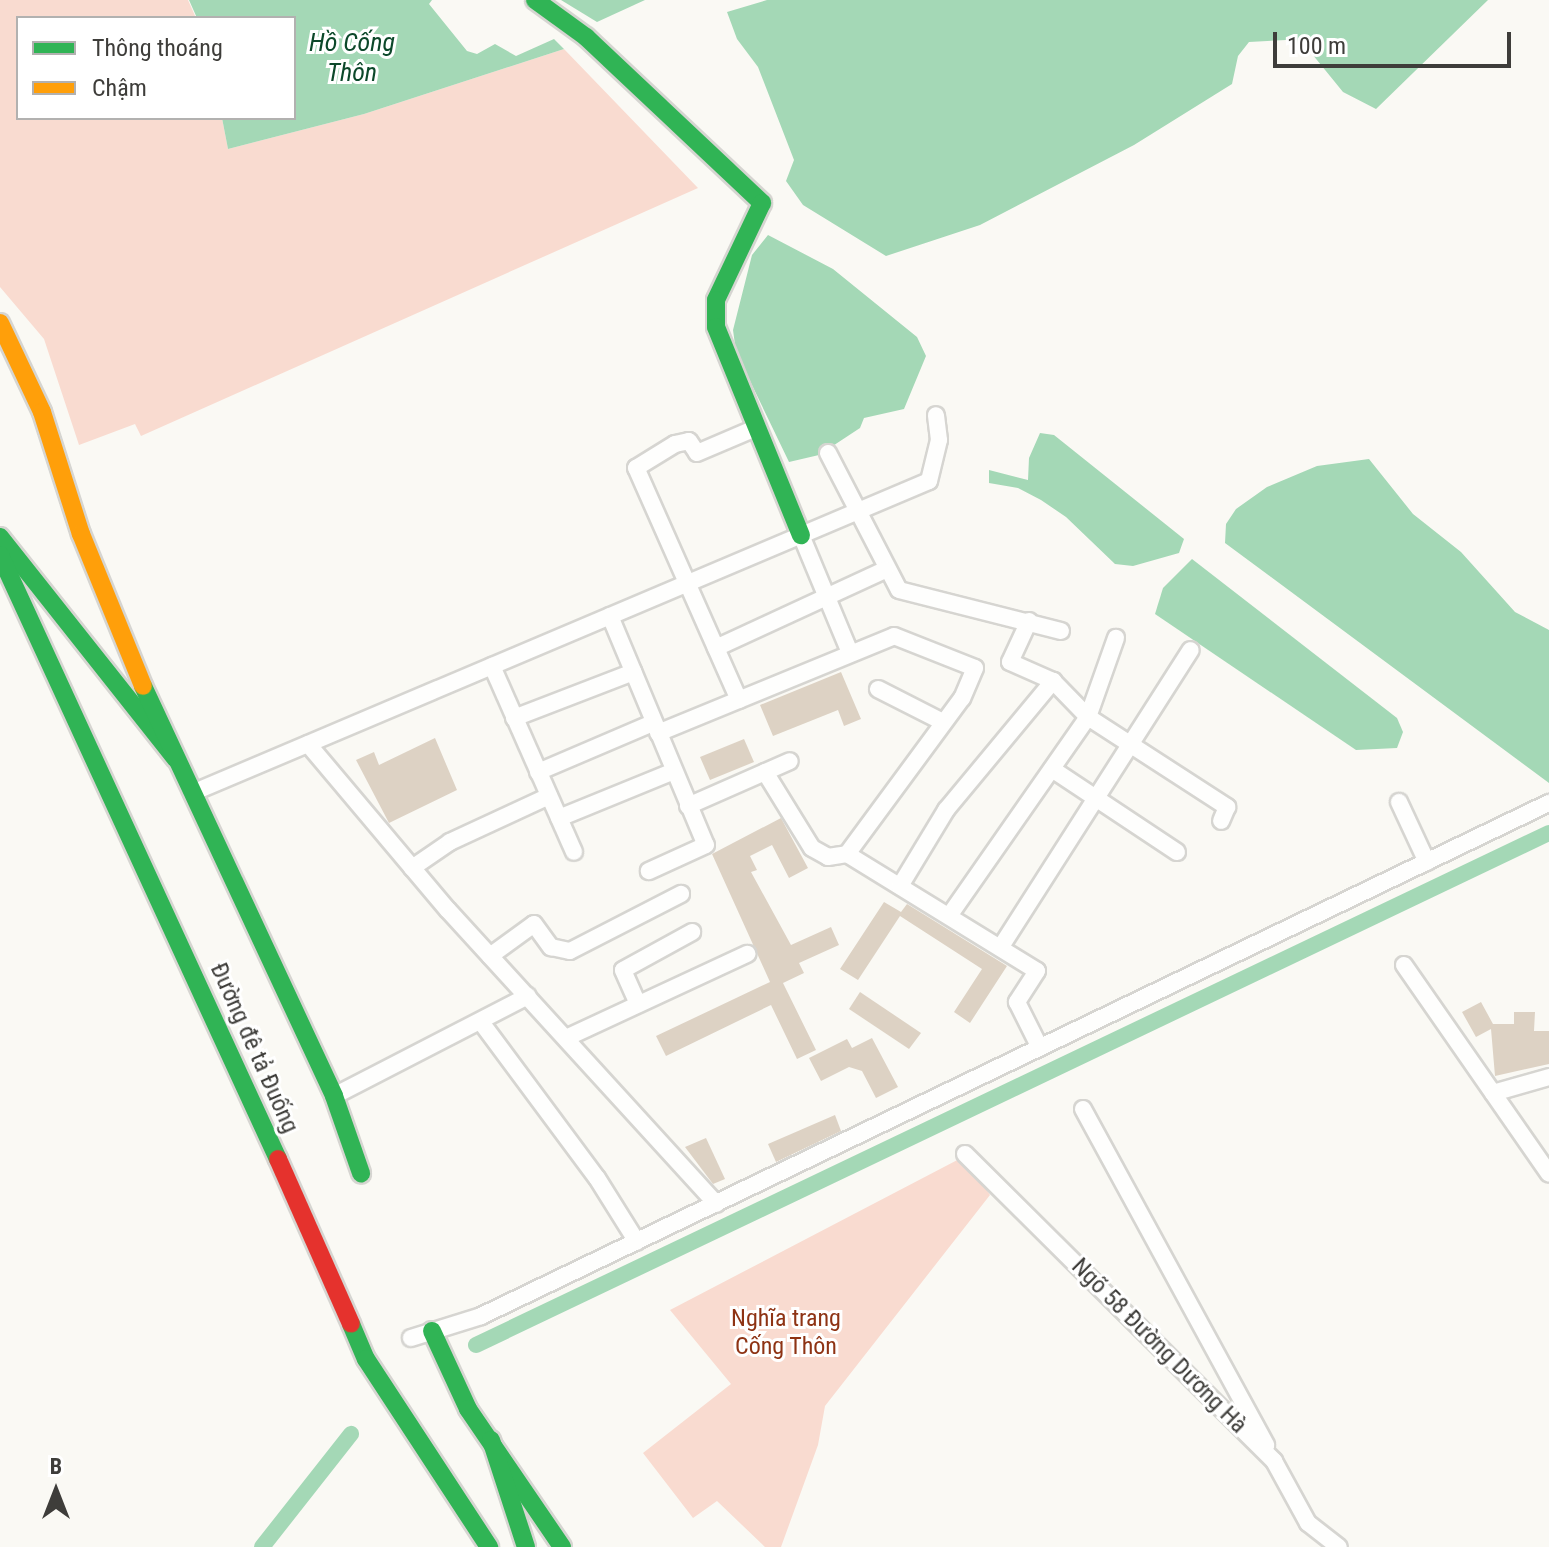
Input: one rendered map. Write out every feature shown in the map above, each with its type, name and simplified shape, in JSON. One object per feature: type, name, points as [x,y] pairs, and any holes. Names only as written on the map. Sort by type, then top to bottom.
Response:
[{"type":"street","points":[[535,0],[586,37],[762,203],[716,300],[716,327],[850,653]]},
{"type":"street","points":[[0,323],[28,376],[95,571],[176,759],[334,1096],[361,1173]]},
{"type":"street","points":[[192,793],[929,481],[938,445],[936,415]]},
{"type":"street","points":[[739,700],[640,484],[638,462],[689,441],[697,453],[758,427]]},
{"type":"street","points":[[828,453],[885,570],[899,590],[1061,631]]},
{"type":"street","points":[[0,537],[176,759]]},
{"type":"street","name":"Đường đê tả Đuống","points":[[0,555],[215,1017],[366,1359],[489,1547]]},
{"type":"street","points":[[716,648],[829,599],[885,570]]},
{"type":"street","points":[[610,616],[706,845],[649,871]]},
{"type":"street","points":[[1029,621],[1010,662],[1053,681],[1088,717],[1227,807],[1221,821]]},
{"type":"street","points":[[538,772],[739,700],[894,636],[975,668],[943,722],[847,854]]},
{"type":"street","points":[[949,916],[1088,717],[1116,638]]},
{"type":"street","points":[[1002,945],[1133,745],[1191,650]]},
{"type":"street","points":[[492,666],[574,852]]},
{"type":"street","points":[[514,718],[633,672]]},
{"type":"street","points":[[900,886],[946,810],[1053,681]]},
{"type":"street","points":[[878,689],[943,722]]},
{"type":"street","points":[[308,744],[490,956],[716,1204]]},
{"type":"street","points":[[688,806],[790,761]]},
{"type":"street","points":[[1052,769],[1177,852]]},
{"type":"street","points":[[559,818],[674,771]]},
{"type":"street","points":[[765,772],[812,848],[828,857],[847,854],[1002,945],[1037,971],[1017,1002],[1040,1048]]},
{"type":"street","points":[[412,868],[450,842],[549,796]]},
{"type":"street","points":[[1399,802],[1427,862]]},
{"type":"street","points":[[411,1338],[481,1316],[1549,803]]},
{"type":"street","points":[[490,956],[534,924],[551,947],[570,951],[681,894]]},
{"type":"street","points":[[638,1004],[623,970],[692,932]]},
{"type":"street","points":[[566,1038],[747,954]]},
{"type":"street","points":[[1404,965],[1549,1174]]},
{"type":"street","points":[[334,1096],[528,996]]},
{"type":"street","points":[[481,1022],[597,1178],[637,1242]]},
{"type":"street","points":[[1493,1093],[1549,1077]]},
{"type":"street","points":[[1083,1109],[1274,1461]]},
{"type":"street","name":"Ngõ 58 Đường Dương Hà","points":[[965,1154],[1274,1461],[1308,1523],[1339,1547]]},
{"type":"street","points":[[432,1331],[468,1409],[562,1547]]},
{"type":"street","points":[[491,1440],[526,1547]]},
{"type":"street","points":[[1308,1523],[1320,1547]]},
{"type":"green space","points":[[0,0],[188,0],[195,16],[16,16],[16,120],[222,120],[228,149],[364,114],[564,49],[698,188],[141,436],[135,424],[79,445],[44,339],[0,287]]},
{"type":"green space","name":"Nghĩa trang Cống Thôn","points":[[965,1156],[990,1195],[825,1406],[818,1445],[781,1547],[765,1547],[717,1501],[693,1518],[643,1453],[731,1384],[670,1310]]},
{"type":"water","name":"Hồ Cống Thôn","points":[[189,0],[432,0],[429,4],[467,51],[477,54],[495,44],[516,56],[554,39],[564,49],[364,114],[228,149],[222,120],[296,120],[296,16],[196,16]]},
{"type":"water","points":[[561,0],[645,0],[597,22]]},
{"type":"water","points":[[767,0],[1488,0],[1376,109],[1343,92],[1308,49],[1286,40],[1249,42],[1238,56],[1232,84],[1134,145],[980,225],[886,256],[803,205],[786,181],[794,160],[758,67],[737,39],[727,12]]},
{"type":"water","points":[[768,235],[833,269],[917,337],[926,356],[904,409],[864,418],[860,428],[819,455],[789,462],[736,352],[733,330],[752,255]]},
{"type":"water","points":[[1040,433],[1054,435],[1184,539],[1179,553],[1133,566],[1115,564],[1066,517],[1041,500],[1018,488],[989,483],[989,470],[1028,480],[1029,458]]},
{"type":"water","points":[[1369,459],[1413,514],[1461,552],[1515,612],[1549,630],[1549,783],[1225,543],[1226,524],[1236,509],[1267,487],[1317,466]]},
{"type":"water","points":[[1192,559],[1397,718],[1403,732],[1397,748],[1356,750],[1155,614],[1163,588]]},
{"type":"building","points":[[841,672],[861,719],[844,726],[838,710],[773,736],[760,705]]},
{"type":"building","points":[[435,738],[457,790],[389,823],[356,760],[374,752],[379,765]]},
{"type":"building","points":[[744,739],[754,762],[710,780],[700,757]]},
{"type":"building","points":[[781,818],[808,868],[789,878],[772,845],[750,856],[757,870],[751,872],[791,945],[831,927],[839,945],[799,963],[804,973],[783,983],[816,1050],[797,1059],[771,1005],[666,1056],[656,1036],[770,982],[712,854]]},
{"type":"building","points":[[884,902],[901,912],[907,904],[1007,966],[970,1023],[954,1012],[982,969],[900,916],[858,980],[840,969]]},
{"type":"building","points":[[860,992],[921,1033],[909,1049],[849,1009]]},
{"type":"building","points":[[1481,1002],[1493,1024],[1514,1024],[1514,1012],[1535,1012],[1534,1031],[1549,1031],[1549,1064],[1495,1076],[1491,1029],[1476,1037],[1462,1012]]},
{"type":"building","points":[[872,1038],[898,1087],[876,1098],[862,1071],[849,1067],[821,1081],[809,1058],[847,1039],[852,1048]]},
{"type":"building","points":[[835,1115],[841,1131],[776,1162],[768,1144]]},
{"type":"building","points":[[706,1138],[725,1179],[713,1184],[685,1147]]},
{"type":"waterway","points":[[476,1345],[1549,833]]},
{"type":"waterway","points":[[262,1547],[351,1434]]},
{"type":"traffic: fast","points":[[535,0],[586,37],[762,203],[716,300],[716,327],[801,535]]},
{"type":"traffic: fast","points":[[0,537],[176,759]]},
{"type":"traffic: fast","points":[[0,555],[278,1159]]},
{"type":"traffic: fast","points":[[143,686],[334,1096],[361,1173]]},
{"type":"traffic: fast","points":[[351,1324],[366,1359],[489,1547]]},
{"type":"traffic: fast","points":[[432,1331],[468,1409],[562,1547]]},
{"type":"traffic: fast","points":[[491,1440],[526,1547]]},
{"type":"traffic: slow","points":[[0,323],[42,412],[81,534],[143,686]]},
{"type":"traffic: jam","points":[[278,1159],[351,1324]]}]
